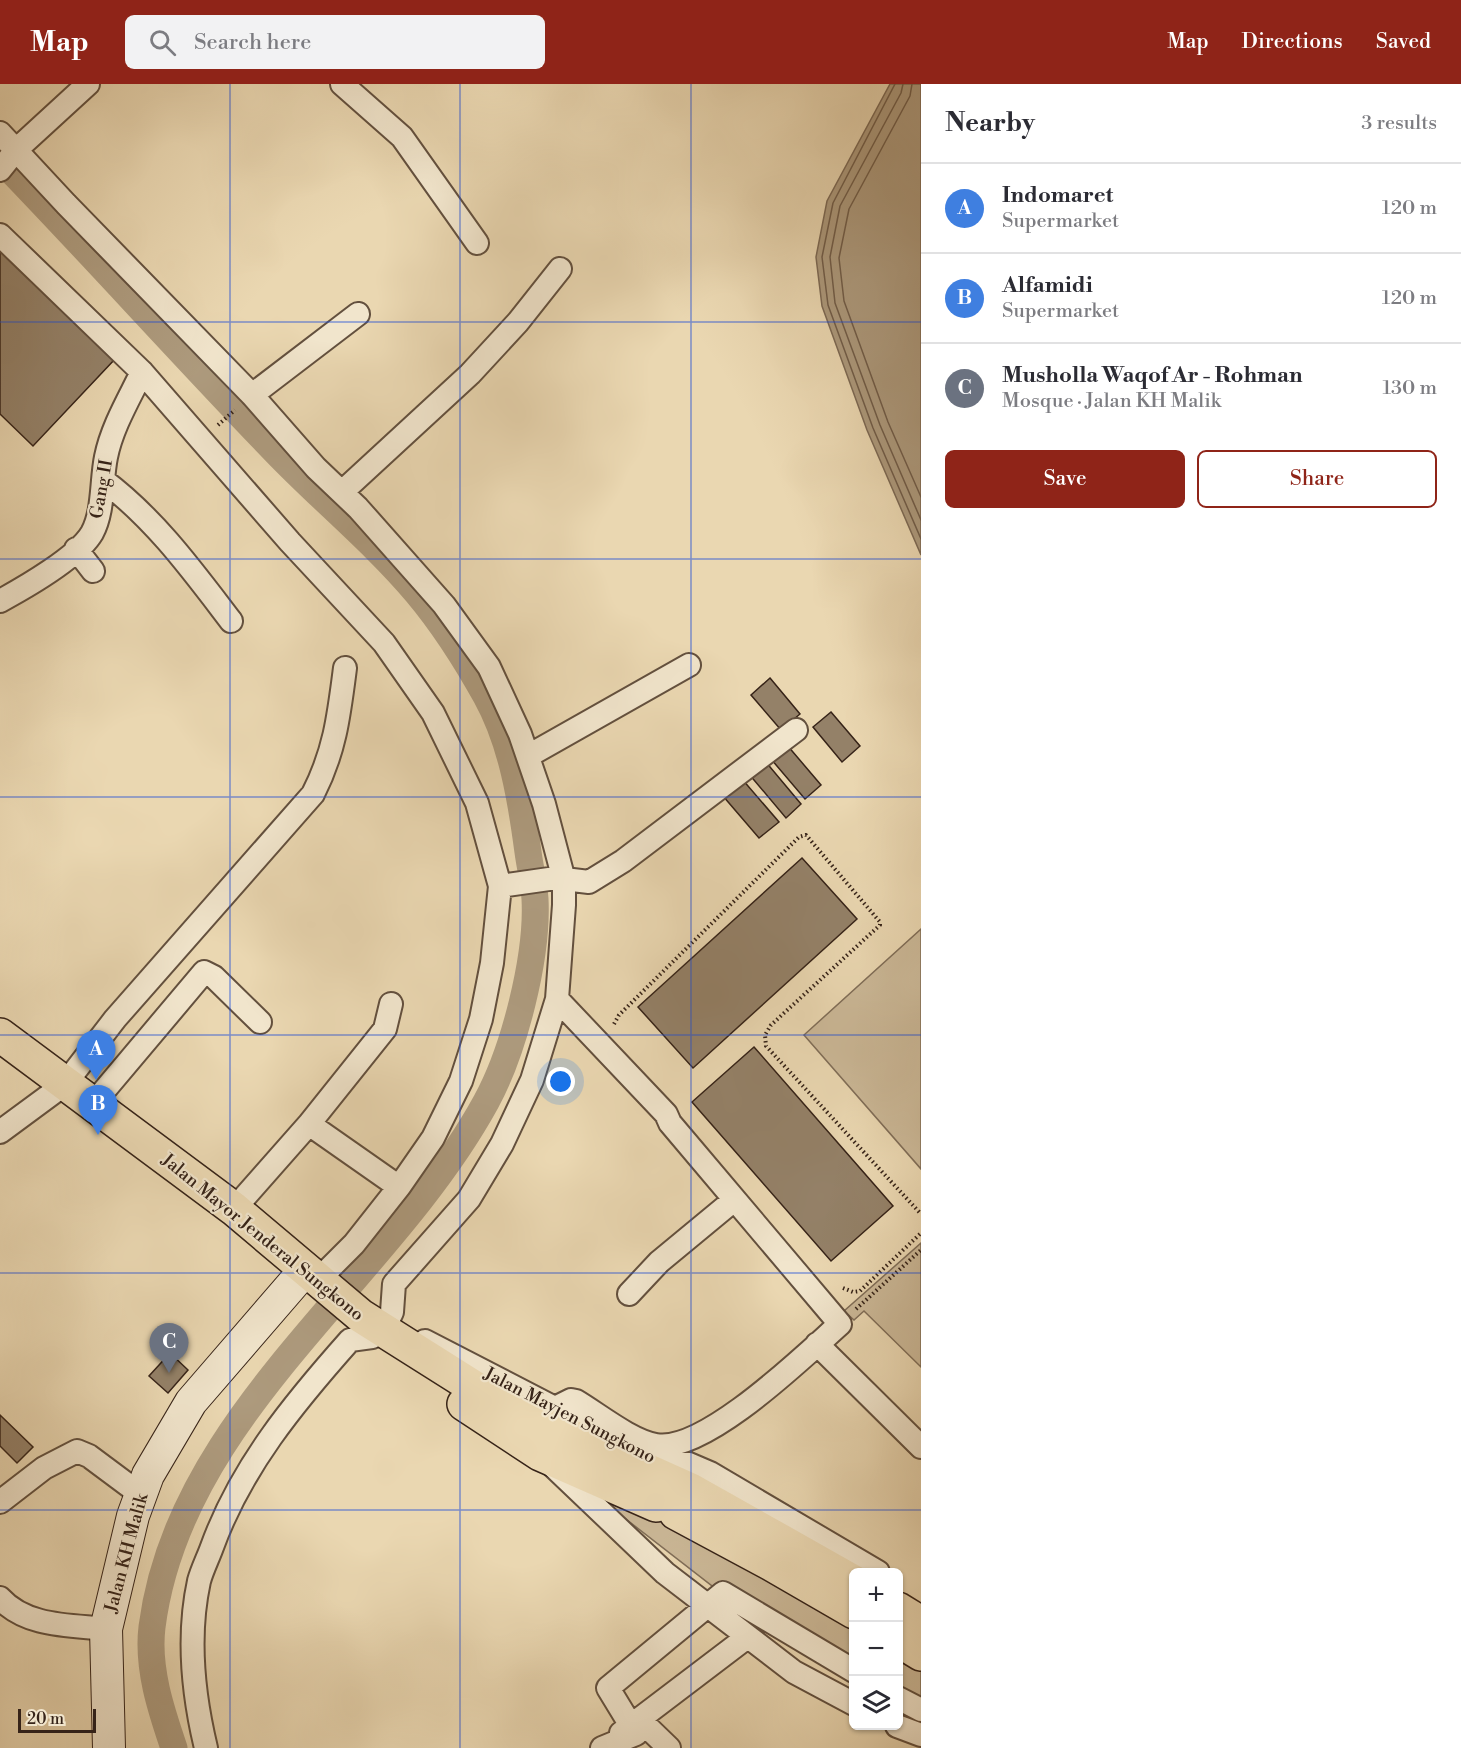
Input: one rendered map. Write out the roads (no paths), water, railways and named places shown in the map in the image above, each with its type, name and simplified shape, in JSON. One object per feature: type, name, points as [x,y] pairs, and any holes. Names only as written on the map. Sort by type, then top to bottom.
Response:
[{"type":"main road","name":"Jalan Mayor Jenderal Sungkono","points":[[0,1035],[234,1209],[372,1324],[420,1373],[540,1454],[674,1503]]},
{"type":"main road","name":"Jalan Mayor Jenderal Sungkono","points":[[372,1324],[674,1503]]},
{"type":"main road","points":[[674,1503],[849,1580]]},
{"type":"main road","points":[[674,1503],[771,1564],[849,1609]]},
{"type":"main road","points":[[903,1612],[921,1623]]},
{"type":"main road","points":[[903,1643],[921,1654]]},
{"type":"street","points":[[8,161],[88,84]]},
{"type":"street","points":[[342,84],[402,137],[477,243]]},
{"type":"street","points":[[0,133],[8,161],[245,401],[342,492],[444,605],[489,667],[528,756],[560,879],[557,999],[532,1080],[502,1144],[469,1199],[394,1284],[392,1312],[372,1324],[372,1337],[350,1340],[314,1380],[249,1467],[222,1520],[200,1580],[192,1640],[198,1713],[206,1748]]},
{"type":"street","points":[[0,234],[142,372],[290,542],[384,643],[433,713],[477,803],[506,886],[481,1019],[461,1082],[433,1138],[399,1187],[354,1244],[317,1279]]},
{"type":"street","points":[[342,492],[470,374],[518,322],[560,269]]},
{"type":"street","points":[[245,401],[358,314]]},
{"type":"street","name":"Gang II","points":[[0,601],[57,565],[87,540],[95,524],[113,434],[142,372]]},
{"type":"street","points":[[102,480],[132,502],[167,539],[231,621]]},
{"type":"street","points":[[76,549],[93,571]]},
{"type":"street","points":[[528,756],[689,665]]},
{"type":"street","points":[[0,1132],[65,1084],[115,1019],[313,794],[326,768],[336,738],[345,668]]},
{"type":"street","points":[[506,886],[560,879],[589,882],[623,861],[796,730]]},
{"type":"street","points":[[92,1105],[204,972],[208,972],[260,1022]]},
{"type":"street","points":[[555,1408],[571,1400],[576,1401],[627,1432],[656,1445],[680,1443],[732,1416],[840,1324],[670,1123],[666,1114],[557,999]]},
{"type":"street","points":[[234,1209],[309,1124],[385,1029],[391,1004]]},
{"type":"street","points":[[309,1124],[399,1187]]},
{"type":"street","points":[[629,1294],[659,1262],[734,1200]]},
{"type":"street","name":"Jalan KH Malik","points":[[110,1748],[106,1629],[140,1494],[165,1443],[191,1402],[317,1279]]},
{"type":"street","name":"Jalan Mayjen Sungkono","points":[[372,1324],[434,1344],[656,1461],[689,1464],[710,1473],[755,1497],[871,1568]]},
{"type":"street","points":[[817,1344],[921,1447]]},
{"type":"street","points":[[0,1502],[44,1468],[77,1451],[89,1456],[140,1494]]},
{"type":"street","points":[[540,1454],[665,1573],[746,1638],[794,1672],[849,1701]]},
{"type":"street","points":[[601,1748],[636,1734],[608,1688],[723,1593],[849,1668]]},
{"type":"street","points":[[0,1598],[8,1607],[33,1620],[106,1629]]},
{"type":"street","points":[[601,1748],[746,1638]]},
{"type":"street","points":[[903,1701],[921,1710]]},
{"type":"street","points":[[639,1719],[669,1748]]},
{"type":"street","points":[[903,1728],[921,1735]]},
{"type":"water","points":[[890,84],[921,84],[921,555],[867,430],[822,306],[816,257],[827,201]]},
{"type":"waterway","points":[[0,159],[275,451],[400,574],[436,617],[486,696],[503,733],[522,812],[534,893],[533,948],[522,1003],[506,1057],[486,1102],[445,1167],[396,1230],[292,1352],[244,1414],[202,1480],[170,1551],[152,1627],[151,1642],[156,1689],[174,1748]]},
{"type":"place","name":"Indomaret","points":[[96,1080]]},
{"type":"place","name":"Alfamidi","points":[[98,1135]]},
{"type":"place","name":"Musholla Waqof Ar - Rohman","points":[[169,1373]]}]
